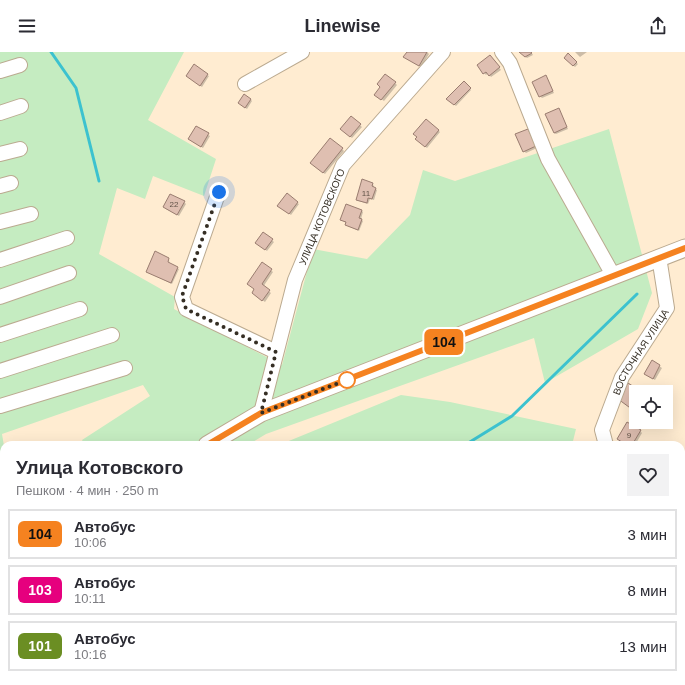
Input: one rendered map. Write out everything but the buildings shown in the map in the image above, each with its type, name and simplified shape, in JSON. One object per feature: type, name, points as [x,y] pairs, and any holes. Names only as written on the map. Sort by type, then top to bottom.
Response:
[{"type":"main road","points":[[214,441],[261,413],[685,248]]},
{"type":"street","points":[[246,84],[302,52]]},
{"type":"street","name":"УЛИЦА КОТОВСКОГО","points":[[261,413],[295,280],[343,165],[444,52]]},
{"type":"street","points":[[502,52],[510,63],[548,158],[613,275]]},
{"type":"street","points":[[0,71],[20,65]]},
{"type":"street","points":[[0,113],[21,106]]},
{"type":"street","points":[[0,154],[20,149]]},
{"type":"street","points":[[219,192],[182,296],[186,309],[276,352]]},
{"type":"street","points":[[0,222],[31,214]]},
{"type":"street","points":[[0,260],[67,238]]},
{"type":"street","name":"ВОСТОЧНАЯ УЛИЦА","points":[[605,441],[602,430],[622,377],[667,308],[659,258]]},
{"type":"street","points":[[0,297],[69,273]]},
{"type":"street","points":[[0,335],[80,309]]},
{"type":"street","points":[[0,370],[112,335]]},
{"type":"street","points":[[0,406],[125,368]]},
{"type":"green space","points":[[0,52],[184,52],[148,120],[216,159],[204,196],[153,176],[145,199],[117,188],[99,254],[175,297],[174,309],[282,365],[313,249],[367,259],[410,215],[423,170],[455,181],[609,129],[652,293],[638,329],[545,383],[534,338],[266,434],[255,441],[83,441],[150,396],[143,385],[2,434],[3,441],[0,441]]},
{"type":"green space","points":[[401,395],[450,402],[576,429],[573,441],[289,441]]},
{"type":"waterway","points":[[51,52],[76,88],[99,181]]},
{"type":"waterway","points":[[471,441],[512,416],[637,294]]},
{"type":"bus line","name":"104","points":[[214,441],[261,413],[685,248]]},
{"type":"route","points":[[219,192],[182,296],[186,309],[276,352],[261,413],[349,379],[347,380]]}]
